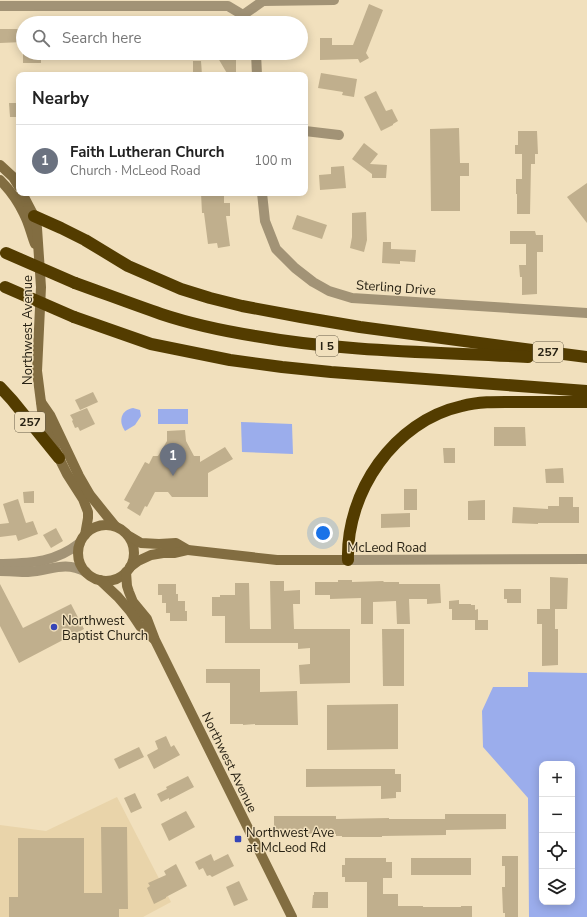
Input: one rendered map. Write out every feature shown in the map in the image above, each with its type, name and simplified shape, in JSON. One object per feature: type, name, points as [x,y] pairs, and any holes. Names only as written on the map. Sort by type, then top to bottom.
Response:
[{"type":"highway","name":"257","points":[[34,216],[84,240],[128,266],[182,289],[210,298],[242,306],[360,327],[587,358]]},
{"type":"highway","name":"I 5","points":[[3,252],[75,283],[162,314],[255,336],[306,344],[361,349],[587,358]]},
{"type":"highway","name":"I 5","points":[[2,286],[74,316],[151,344],[230,360],[331,372],[587,391]]},
{"type":"highway","name":"257","points":[[0,387],[58,458]]},
{"type":"highway","points":[[348,560],[348,542],[352,519],[361,494],[377,465],[389,450],[419,423],[440,412],[480,403],[587,402]]},
{"type":"main road","points":[[0,165],[13,177],[16,182]]},
{"type":"main road","name":"Northwest Avenue","points":[[0,180],[15,198],[25,215],[39,257]]},
{"type":"main road","name":"Northwest Avenue","points":[[24,196],[34,216],[37,228],[41,287],[37,371],[43,418],[58,458],[83,499],[88,512],[88,518],[82,539]]},
{"type":"main road","name":"Northwest Avenue","points":[[41,402],[50,415],[79,476],[90,495],[115,526]]},
{"type":"main road","points":[[108,525],[115,526],[129,536],[133,544],[134,557],[128,570],[120,577],[108,581],[95,579],[82,567],[79,560],[78,551],[82,539],[88,531],[98,526],[108,525]]},
{"type":"main road","name":"McLeod Road","points":[[129,536],[141,543],[176,543],[188,550]]},
{"type":"main road","name":"McLeod Road","points":[[128,570],[138,561],[151,555],[175,553],[188,550],[277,560],[348,560]]},
{"type":"main road","name":"Northwest Avenue","points":[[128,570],[127,586],[133,602],[147,619],[155,640],[292,917]]},
{"type":"main road","name":"Northwest Avenue","points":[[100,580],[126,607],[140,626],[155,640]]},
{"type":"street","points":[[249,16],[263,1],[334,0]]},
{"type":"street","points":[[0,6],[228,6],[242,16]]},
{"type":"street","points":[[256,60],[257,72]]},
{"type":"street","points":[[308,131],[338,135]]},
{"type":"street","name":"Sterling Drive","points":[[262,196],[265,221],[276,249],[295,268],[313,282],[329,291],[352,298],[587,313]]},
{"type":"street","points":[[0,564],[45,561],[71,550],[82,539]]},
{"type":"street","name":"McLeod Road","points":[[348,560],[587,559]]},
{"type":"street","points":[[0,571],[28,572],[63,566],[72,566],[86,572]]},
{"type":"shaded area","points":[[133,408],[140,410],[141,416],[135,425],[125,431],[121,420],[122,416],[126,411]]},
{"type":"shaded area","points":[[158,409],[188,409],[188,424],[158,424]]},
{"type":"shaded area","points":[[241,422],[292,424],[293,454],[242,452]]},
{"type":"shaded area","points":[[528,672],[587,673],[587,917],[529,917],[528,798],[483,747],[482,711],[493,687],[528,687]]},
{"type":"shaded area","points":[[117,797],[171,902],[143,917],[0,917],[0,825],[46,831]]},
{"type":"building","points":[[369,4],[383,10],[366,53],[369,58],[360,63],[358,59],[320,60],[320,38],[332,38],[332,45],[353,45]]},
{"type":"building","points":[[0,29],[16,29],[16,42],[0,43]]},
{"type":"building","points":[[23,60],[41,60],[41,63],[23,63]]},
{"type":"building","points":[[219,60],[236,60],[236,72],[226,72]]},
{"type":"building","points":[[193,61],[201,61],[202,72],[193,72]]},
{"type":"building","points":[[321,73],[357,79],[354,97],[342,95],[343,92],[318,88]]},
{"type":"building","points":[[376,91],[386,111],[392,109],[398,121],[381,131],[364,97]]},
{"type":"building","points":[[9,103],[16,103],[16,117],[10,117]]},
{"type":"building","points":[[459,128],[460,163],[469,163],[469,176],[460,176],[460,211],[431,211],[430,129]]},
{"type":"building","points":[[518,131],[537,131],[538,154],[535,154],[535,164],[531,164],[530,214],[517,214],[516,179],[522,179],[522,154],[515,154],[515,145],[518,145]]},
{"type":"building","points":[[364,143],[378,154],[370,164],[387,165],[386,178],[372,178],[372,174],[352,159]]},
{"type":"building","points":[[344,166],[346,188],[320,190],[319,175],[331,174],[331,167]]},
{"type":"building","points":[[587,183],[587,223],[567,197]]},
{"type":"building","points":[[201,196],[224,196],[224,203],[230,203],[230,216],[226,216],[230,246],[218,248],[217,243],[208,244],[204,213],[202,213]]},
{"type":"building","points":[[366,212],[367,240],[364,252],[350,248],[352,237],[352,213]]},
{"type":"building","points":[[297,215],[327,225],[322,239],[292,229]]},
{"type":"building","points":[[510,231],[535,231],[536,235],[543,235],[543,252],[537,252],[537,294],[522,295],[522,277],[520,277],[519,265],[526,265],[526,244],[510,244]]},
{"type":"building","points":[[383,242],[391,242],[391,249],[416,250],[415,262],[400,261],[400,264],[382,263]]},
{"type":"building","points":[[93,392],[98,402],[80,410],[75,400]]},
{"type":"building","points":[[87,408],[95,424],[80,431],[78,427],[75,428],[70,415]]},
{"type":"building","points":[[494,427],[525,427],[526,446],[494,446]]},
{"type":"building","points":[[185,430],[186,441],[194,456],[200,456],[200,462],[225,447],[233,459],[208,473],[208,497],[172,497],[168,492],[155,492],[140,516],[127,508],[130,503],[124,500],[145,462],[149,464],[153,456],[158,456],[167,441],[167,431]]},
{"type":"building","points":[[443,448],[455,448],[455,463],[444,463]]},
{"type":"building","points":[[563,468],[564,483],[546,483],[545,469]]},
{"type":"building","points":[[404,489],[417,489],[417,510],[404,510]]},
{"type":"building","points":[[34,491],[34,503],[24,503],[23,492]]},
{"type":"building","points":[[559,497],[573,497],[573,507],[579,507],[579,523],[512,523],[513,507],[548,509],[548,506],[559,506]]},
{"type":"building","points":[[18,499],[26,523],[33,521],[38,534],[18,541],[16,535],[0,537],[0,524],[9,523],[3,504]]},
{"type":"building","points":[[485,500],[485,520],[468,520],[468,501]]},
{"type":"building","points":[[410,513],[410,527],[381,528],[381,514]]},
{"type":"building","points":[[56,528],[63,541],[51,548],[43,535]]},
{"type":"building","points":[[550,577],[568,578],[567,609],[550,609]]},
{"type":"building","points":[[338,580],[352,580],[352,582],[399,582],[399,584],[440,584],[441,603],[427,604],[427,599],[409,599],[410,624],[397,624],[396,601],[373,602],[373,624],[361,624],[361,598],[330,599],[330,595],[315,595],[315,582],[338,582]]},
{"type":"building","points":[[270,581],[284,581],[284,591],[300,590],[300,604],[293,604],[294,629],[350,629],[350,683],[300,684],[299,665],[310,664],[310,648],[298,649],[298,643],[225,643],[225,616],[212,616],[212,597],[220,597],[220,595],[235,595],[235,583],[249,583],[250,629],[271,629]]},
{"type":"building","name":"Northwest Baptist Church","points":[[0,584],[23,628],[71,604],[84,629],[19,663],[0,626]]},
{"type":"building","points":[[158,584],[176,584],[178,601],[185,601],[187,621],[170,621],[170,613],[166,613],[166,603],[162,603],[162,595],[158,595]]},
{"type":"building","points":[[504,589],[521,589],[521,603],[507,603],[507,599],[504,599]]},
{"type":"building","points":[[459,600],[459,604],[475,605],[475,610],[478,609],[478,620],[488,620],[488,630],[475,630],[475,620],[452,620],[452,609],[449,609],[449,601]]},
{"type":"building","points":[[537,609],[555,609],[555,629],[558,629],[558,665],[542,666],[542,624],[537,624]]},
{"type":"building","points":[[382,629],[404,629],[404,686],[383,686]]},
{"type":"building","points":[[206,669],[260,669],[260,692],[297,691],[298,725],[230,724],[230,683],[206,683]]},
{"type":"building","points":[[398,704],[398,749],[327,750],[327,705]]},
{"type":"building","points":[[166,736],[171,747],[174,745],[180,755],[154,769],[147,755],[158,749],[155,741]]},
{"type":"building","points":[[139,747],[144,757],[119,769],[114,759]]},
{"type":"building","points":[[306,769],[395,769],[395,774],[401,774],[401,792],[396,792],[396,798],[381,799],[381,786],[306,787]]},
{"type":"building","points":[[188,776],[194,787],[169,800],[169,798],[161,802],[157,794],[167,789],[166,787]]},
{"type":"building","points":[[135,793],[142,808],[131,813],[124,798]]},
{"type":"building","points":[[186,811],[195,827],[169,841],[161,824]]},
{"type":"building","points":[[445,814],[506,814],[506,829],[446,830],[446,835],[382,837],[342,837],[336,836],[336,834],[278,833],[274,830],[274,816],[336,816],[336,819],[445,819]]},
{"type":"building","points":[[101,827],[127,827],[128,909],[119,909],[119,917],[9,917],[9,897],[18,897],[18,838],[84,838],[84,893],[102,893]]},
{"type":"building","points":[[211,854],[214,861],[228,854],[234,866],[212,877],[210,875],[207,876],[203,868],[199,870],[195,862]]},
{"type":"building","points":[[502,856],[518,856],[518,917],[505,917],[505,913],[503,913],[502,887],[505,887],[505,866],[502,866]]},
{"type":"building","points":[[345,858],[386,858],[386,862],[392,862],[392,878],[383,878],[383,894],[398,894],[398,906],[472,906],[472,917],[367,917],[367,882],[345,882],[345,877],[342,877],[342,865],[345,865]]},
{"type":"building","points":[[411,858],[471,858],[471,875],[411,875]]},
{"type":"building","points":[[176,864],[187,886],[154,904],[147,888],[150,886],[148,883],[166,875],[164,871]]},
{"type":"building","points":[[239,881],[248,900],[234,906],[226,887]]},
{"type":"building","points":[[314,892],[328,892],[328,908],[312,908]]},
{"type":"place","name":"Faith Lutheran Church","points":[[173,476]]},
{"type":"place","name":"Northwest Baptist Church","points":[[54,627]]},
{"type":"place","name":"Northwest Ave at McLeod Rd","points":[[238,839]]}]
